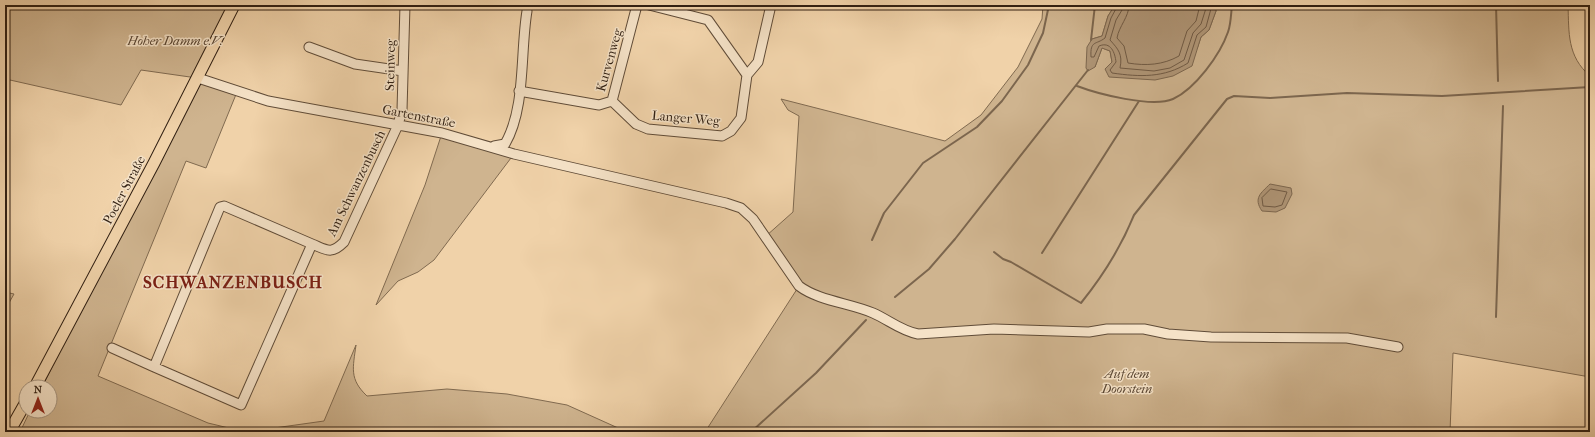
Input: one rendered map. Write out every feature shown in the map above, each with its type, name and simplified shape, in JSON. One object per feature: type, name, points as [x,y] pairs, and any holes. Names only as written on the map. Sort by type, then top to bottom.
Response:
[{"type":"main road","name":"Poeler Straße","points":[[39,379],[68,327],[198,78],[234,5]]},
{"type":"main road","points":[[9,432],[18,416]]},
{"type":"street","name":"Steinweg","points":[[398,125],[402,110],[405,5]]},
{"type":"street","name":"Kurvenweg","points":[[519,91],[600,105],[612,101],[637,5]]},
{"type":"street","points":[[649,5],[708,20],[747,75]]},
{"type":"street","name":"Langer Weg","points":[[612,101],[636,124],[648,129],[722,136],[731,132],[741,118],[747,75],[758,62],[770,5]]},
{"type":"street","points":[[494,146],[504,144],[512,132],[519,91],[527,11]]},
{"type":"street","points":[[310,48],[355,64],[403,71]]},
{"type":"street","name":"Gartenstraße","points":[[198,78],[268,101],[442,133],[494,146],[514,154],[726,203],[741,208],[753,219],[799,286],[807,292],[876,314],[908,332],[918,334],[994,329],[1089,332],[1107,329],[1144,329],[1168,334],[1211,337],[1347,338],[1398,347]]},
{"type":"street","name":"Am Schwanzenbusch","points":[[154,367],[220,207],[224,206],[329,251],[336,250],[344,242],[398,125]]},
{"type":"street","name":"Am Schwanzenbusch","points":[[112,348],[241,405],[312,244]]},
{"type":"green space","name":"Hoher Damm e.V.","points":[[5,5],[234,5],[198,78],[237,92],[206,168],[186,161],[98,376],[208,423],[233,429],[260,430],[324,421],[356,345],[353,367],[355,378],[361,390],[367,396],[447,389],[507,394],[567,405],[627,432],[20,432],[26,419],[58,419],[58,379],[46,379],[197,78],[141,70],[121,105],[10,80],[5,89]]},
{"type":"green space","name":"Auf dem Doorstein","points":[[1043,5],[1115,5],[1108,16],[1102,36],[1092,39],[1095,67],[1102,48],[1110,51],[1112,62],[1197,49],[1201,37],[1209,30],[1216,11],[1215,5],[1568,5],[1569,34],[1573,52],[1582,68],[1590,76],[1590,377],[1453,353],[1450,432],[705,432],[799,286],[766,236],[793,212],[799,116],[788,110],[781,99],[945,141],[981,115],[1018,67],[1042,19]]},
{"type":"green space","points":[[442,133],[514,154],[434,260],[418,272],[398,281],[376,305],[425,185]]},
{"type":"green space","points":[[5,292],[14,294],[5,310]]},
{"type":"water","points":[[1115,5],[1215,5],[1216,11],[1209,30],[1201,37],[1192,66],[1173,76],[1155,80],[1109,77],[1105,69],[1112,62],[1110,51],[1102,48],[1095,67],[1088,71],[1086,68],[1087,47],[1092,39],[1102,36],[1108,16]]},
{"type":"water","points":[[1270,184],[1291,188],[1292,194],[1285,208],[1276,212],[1262,211],[1258,203],[1259,196]]},
{"type":"waterway","points":[[872,240],[884,213],[923,163],[977,127],[1002,101],[1028,65],[1043,33],[1049,5]]},
{"type":"waterway","points":[[1091,40],[1095,5]]},
{"type":"waterway","points":[[1077,86],[1098,93],[1139,101],[1152,102],[1173,99],[1190,88],[1213,61],[1229,29],[1232,5]]},
{"type":"waterway","points":[[1496,5],[1498,81]]},
{"type":"waterway","points":[[895,297],[929,269],[955,239],[1088,70]]},
{"type":"waterway","points":[[994,252],[1003,259],[1011,262],[1081,303],[1110,261],[1123,239],[1134,215],[1227,99],[1234,96],[1270,98],[1347,93],[1442,96],[1590,87]]},
{"type":"waterway","points":[[1042,253],[1139,101]]},
{"type":"waterway","points":[[1496,317],[1503,106]]},
{"type":"waterway","points":[[751,432],[816,373],[866,320]]},
{"type":"district","name":"SCHWANZENBUSCH","points":[[233,282]]}]
